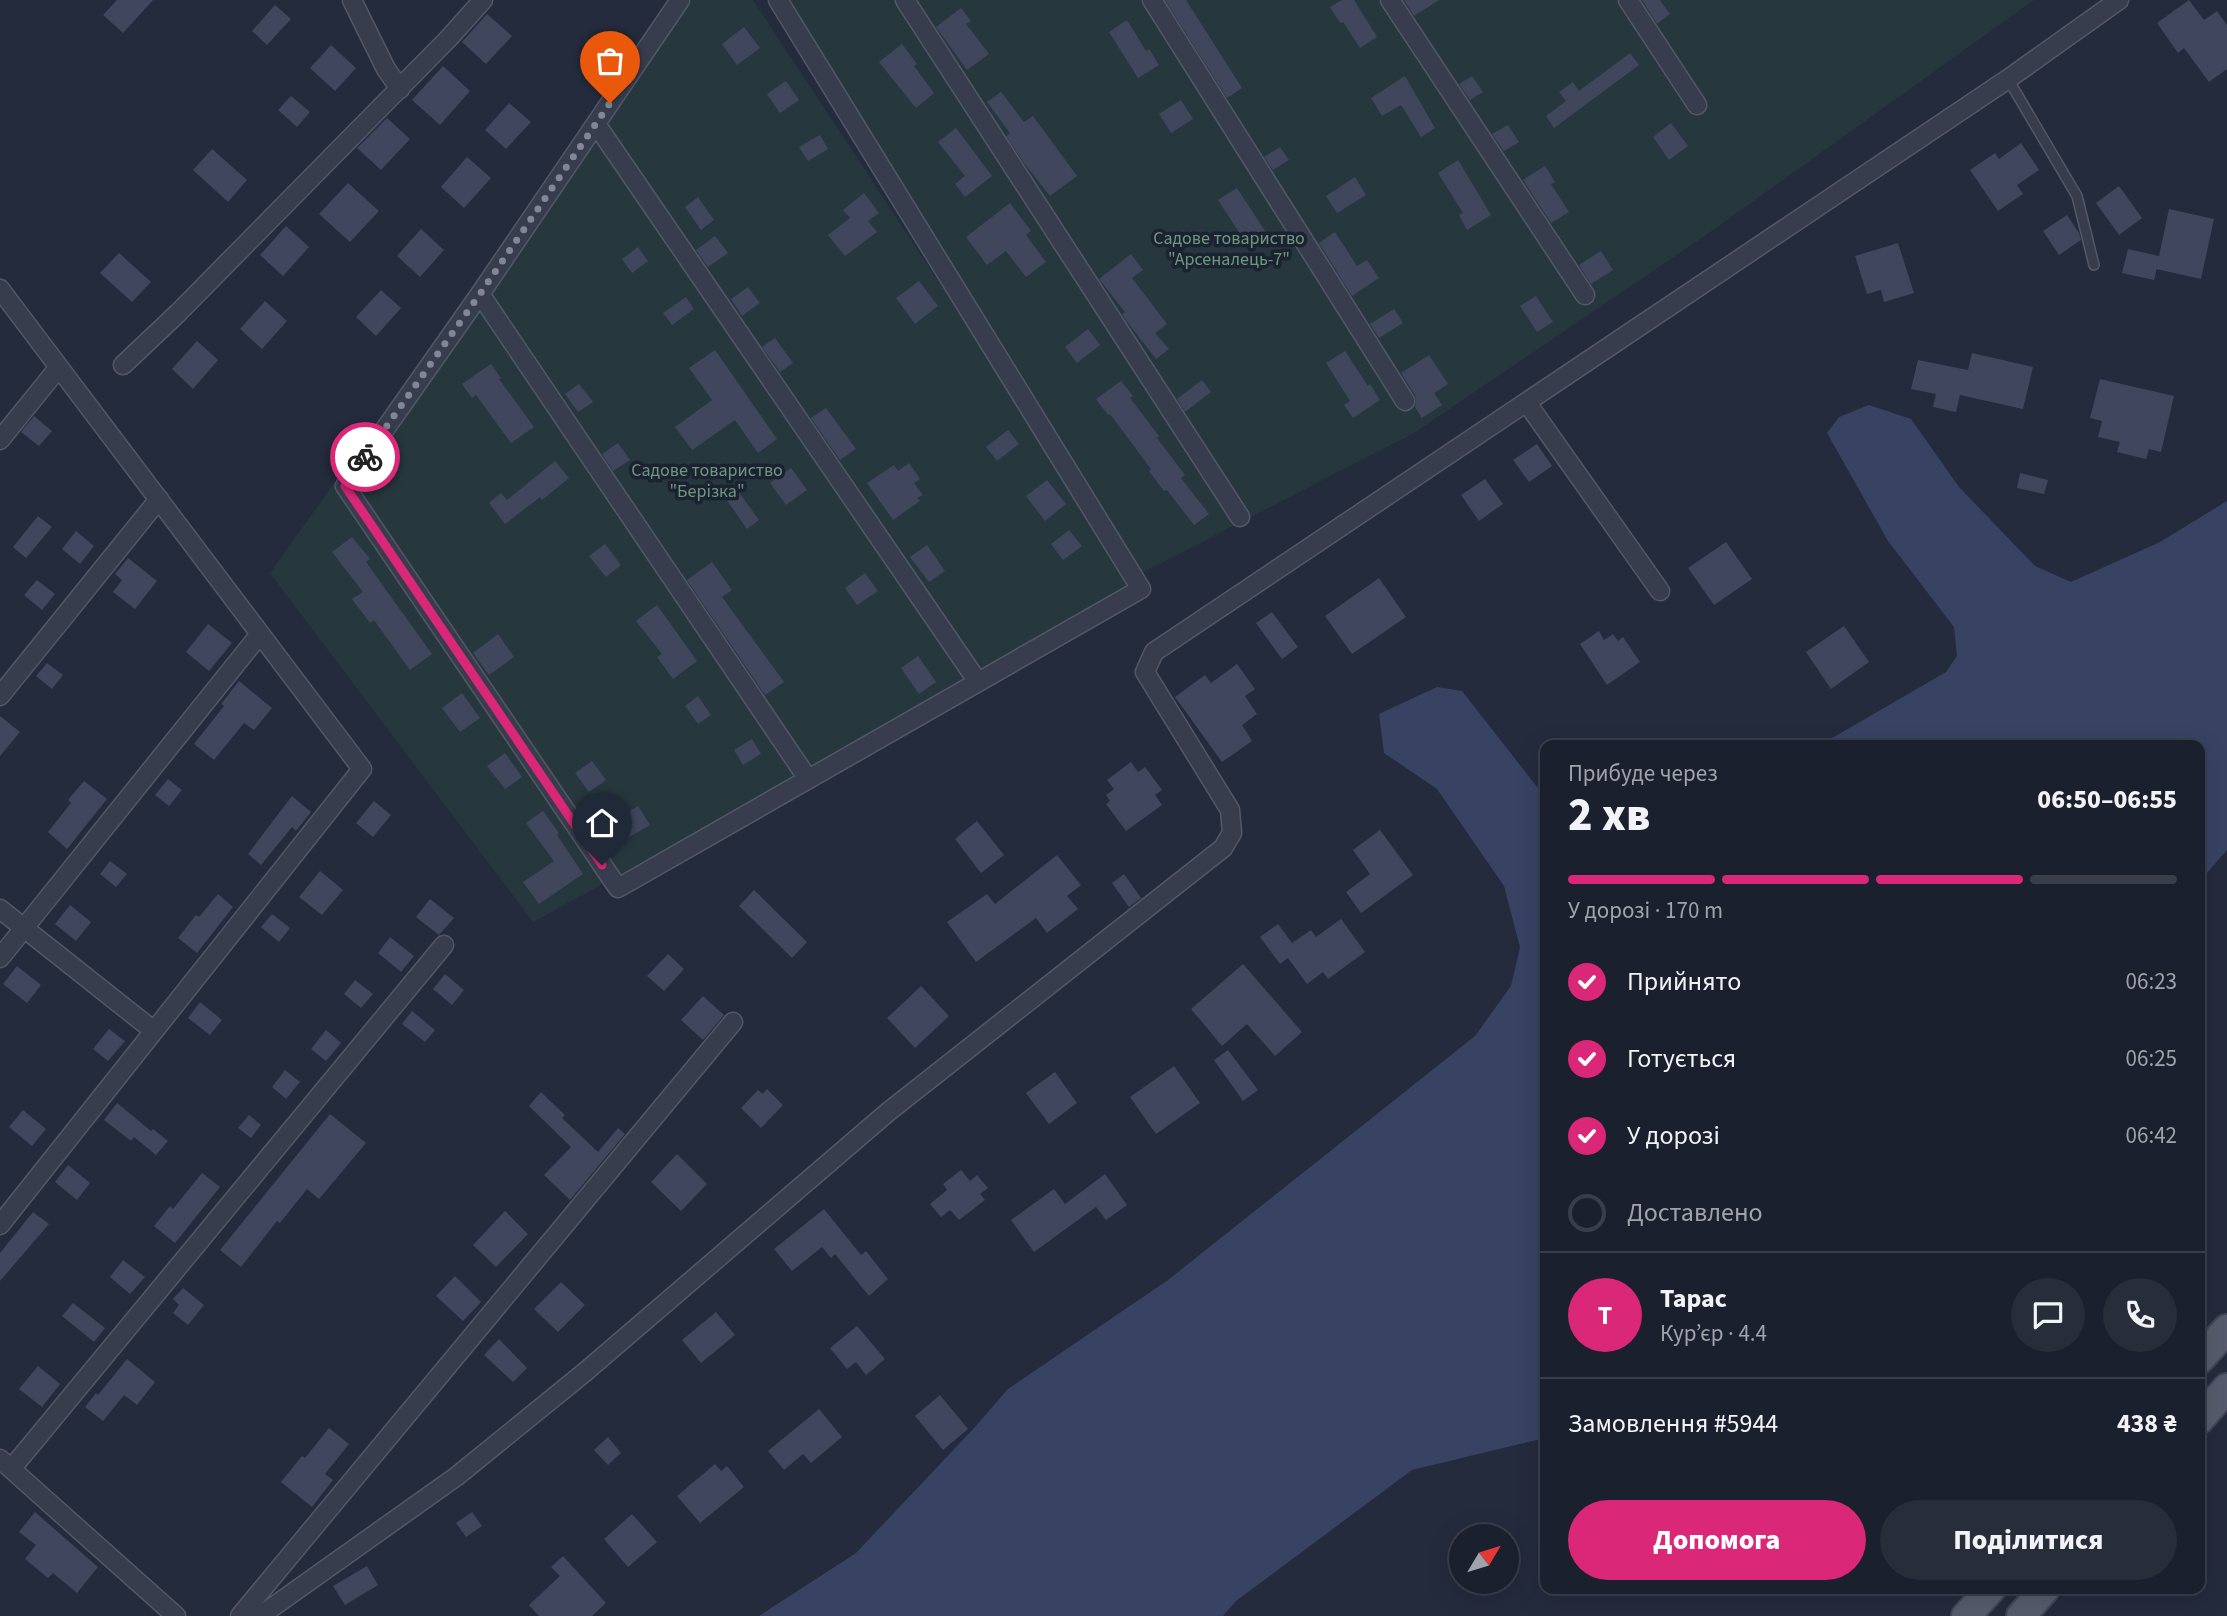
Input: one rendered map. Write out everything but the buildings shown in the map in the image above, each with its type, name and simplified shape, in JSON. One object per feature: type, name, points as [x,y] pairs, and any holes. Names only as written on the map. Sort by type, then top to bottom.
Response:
[{"type":"main road","points":[[2205,1353],[2227,1329]]},
{"type":"main road","points":[[2205,1413],[2227,1388]]},
{"type":"main road","points":[[1966,1616],[1986,1594]]},
{"type":"main road","points":[[2021,1616],[2041,1594]]},
{"type":"street","points":[[352,0],[386,69],[400,89]]},
{"type":"street","points":[[123,365],[400,89],[483,0]]},
{"type":"street","points":[[680,0],[480,294],[345,486],[618,888],[1141,589],[778,0]]},
{"type":"street","points":[[905,0],[1240,517]]},
{"type":"street","points":[[1152,0],[1405,401]]},
{"type":"street","points":[[1391,0],[1585,295]]},
{"type":"street","points":[[1628,0],[1697,105]]},
{"type":"street","points":[[260,1616],[457,1476],[585,1372],[888,1112],[1223,848],[1233,833],[1230,810],[1145,672],[1154,652],[2008,79],[2119,0]]},
{"type":"street","points":[[596,124],[978,682]]},
{"type":"street","points":[[0,289],[362,769],[0,1225]]},
{"type":"street","points":[[480,294],[808,779]]},
{"type":"street","points":[[0,440],[59,367]]},
{"type":"street","points":[[1527,403],[1660,591]]},
{"type":"street","points":[[0,696],[159,499]]},
{"type":"street","points":[[0,958],[260,634]]},
{"type":"street","points":[[0,909],[154,1031]]},
{"type":"street","points":[[176,1616],[6,1464],[444,945]]},
{"type":"street","points":[[240,1616],[733,1022]]},
{"type":"lane","points":[[2008,79],[2077,196],[2094,265]]},
{"type":"green space","name":"Садове товариство \"Берізка\"","points":[[679,0],[753,0],[1141,589],[533,922],[270,573]]},
{"type":"green space","name":"Садове товариство \"Арсеналець-7\"","points":[[779,0],[2034,0],[1706,235],[1414,433],[1140,574]]},
{"type":"water","points":[[1869,405],[1911,419],[1959,487],[2035,566],[2071,582],[2160,542],[2227,501],[2227,850],[2205,875],[2205,740],[1829,740],[1946,672],[1957,656],[1954,627],[1888,541],[1827,433],[1839,417]]},
{"type":"water","points":[[1437,687],[1462,691],[1540,791],[1540,1439],[1412,1470],[1236,1601],[1223,1616],[759,1616],[856,1553],[1008,1389],[1168,1280],[1475,1036],[1511,986],[1520,947],[1504,886],[1437,789],[1384,753],[1379,714]]},
{"type":"way so far","points":[[365,457],[610,103]]},
{"type":"route","points":[[365,457],[345,486],[602,865]]}]
